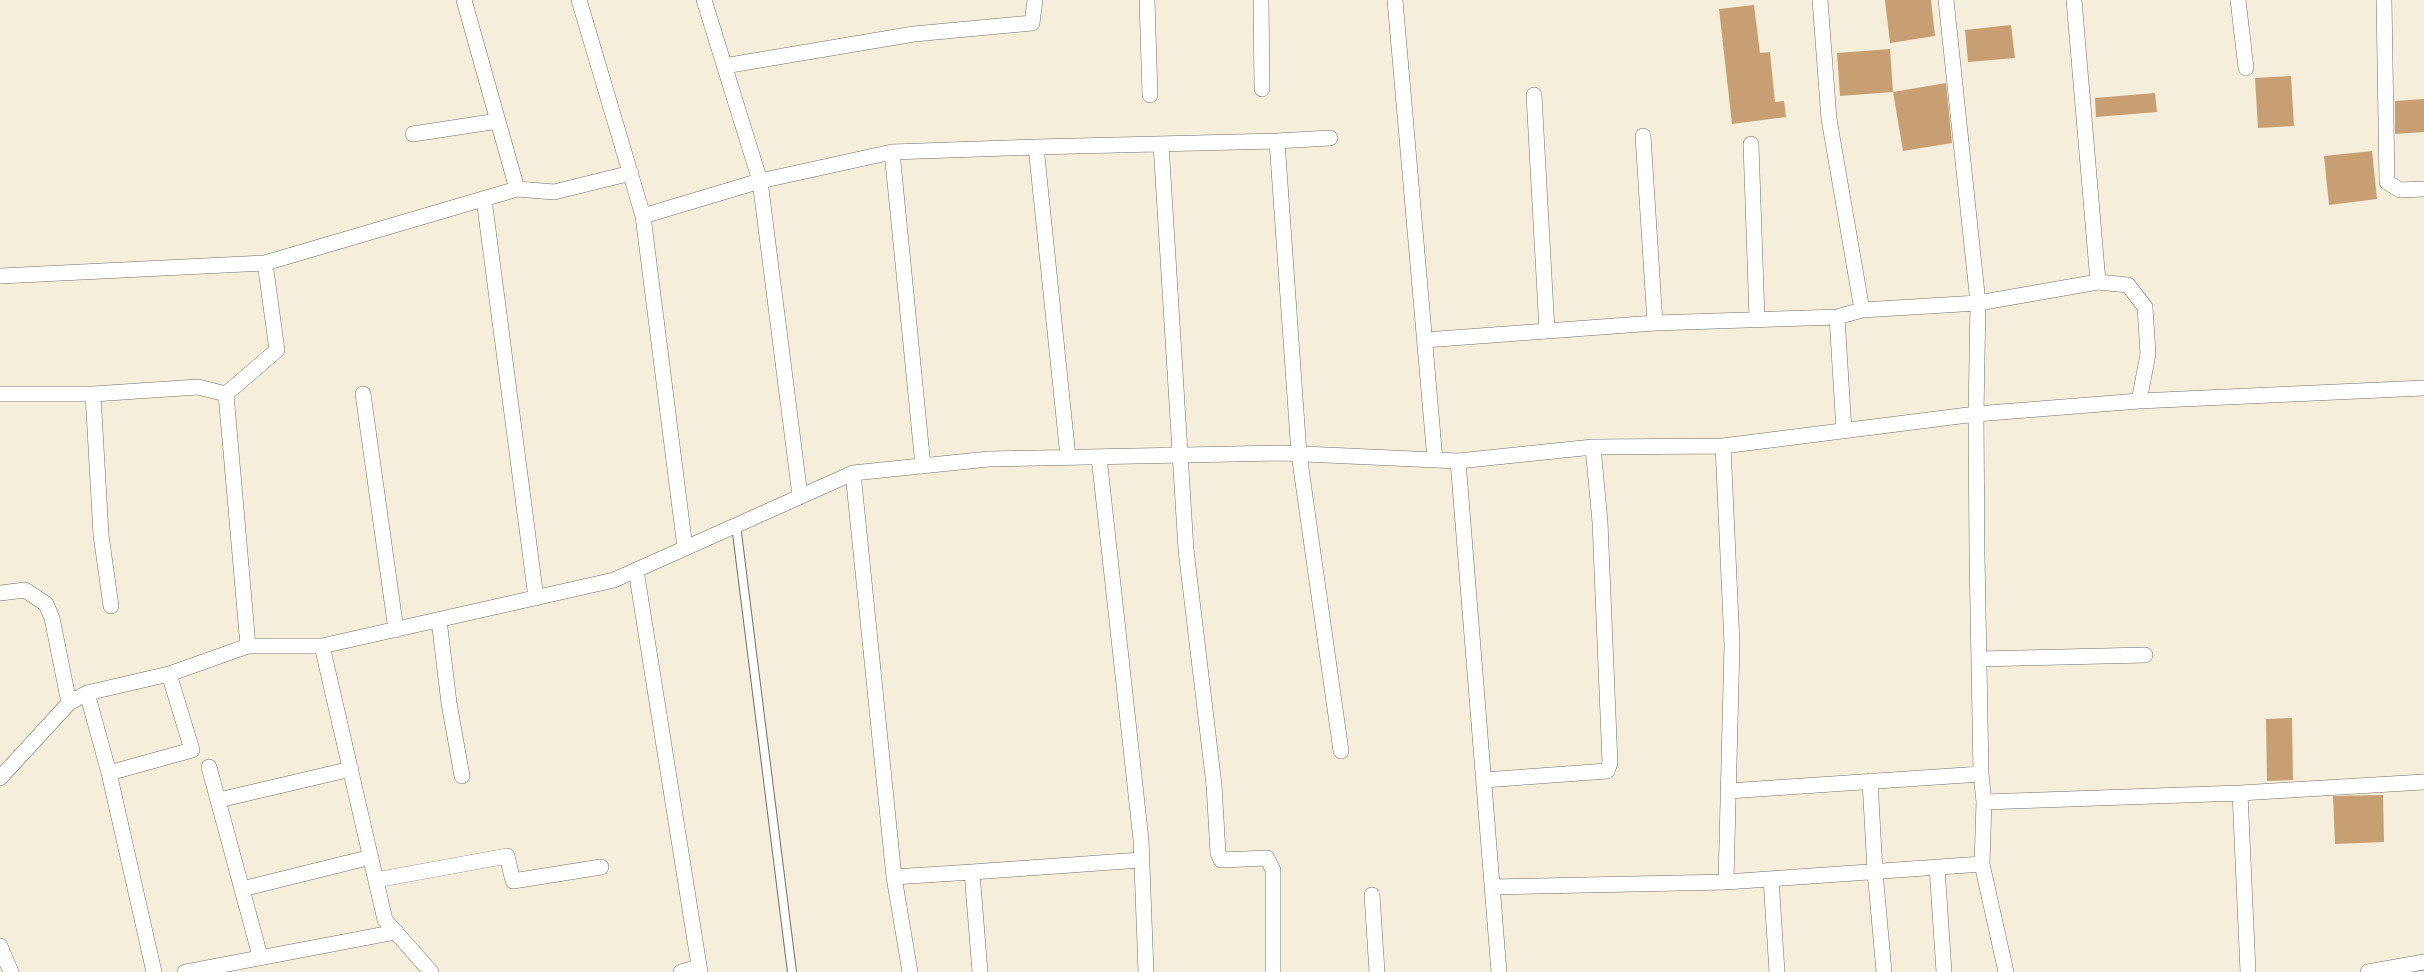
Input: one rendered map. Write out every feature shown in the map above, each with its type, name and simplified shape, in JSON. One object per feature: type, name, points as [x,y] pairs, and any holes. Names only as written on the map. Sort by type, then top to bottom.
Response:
[{"type":"street","points":[[464,0],[517,189]]},
{"type":"street","points":[[579,0],[643,216],[685,548]]},
{"type":"street","points":[[704,0],[760,181],[800,496]]},
{"type":"street","points":[[724,66],[914,34],[1032,23],[1035,0]]},
{"type":"street","points":[[1147,0],[1150,95]]},
{"type":"street","points":[[1261,0],[1262,89]]},
{"type":"street","points":[[1395,0],[1435,460]]},
{"type":"street","points":[[1820,0],[1829,119],[1862,310]]},
{"type":"street","points":[[1946,0],[1978,303],[1976,414],[1981,774],[1984,802],[1982,864],[2006,972]]},
{"type":"street","points":[[2074,0],[2098,282]]},
{"type":"street","points":[[2238,0],[2246,68]]},
{"type":"street","points":[[2384,0],[2387,182],[2400,190],[2424,189]]},
{"type":"street","points":[[1534,95],[1547,331]]},
{"type":"street","points":[[413,134],[498,121]]},
{"type":"street","points":[[1643,136],[1655,323]]},
{"type":"street","points":[[643,216],[760,181],[892,152],[1277,141],[1330,138]]},
{"type":"street","points":[[1277,141],[1299,454],[1341,752]]},
{"type":"street","points":[[1161,144],[1182,456],[1186,550],[1214,785],[1218,853],[1221,860],[1267,858],[1273,870],[1273,972]]},
{"type":"street","points":[[1750,144],[1757,319]]},
{"type":"street","points":[[1036,147],[1068,458]]},
{"type":"street","points":[[892,152],[924,466]]},
{"type":"street","points":[[0,276],[265,264],[517,189],[554,192],[631,173]]},
{"type":"street","points":[[484,199],[536,598]]},
{"type":"street","points":[[226,394],[277,350],[265,264]]},
{"type":"street","points":[[1425,340],[1655,323],[1837,317],[1862,310],[1978,303],[2098,282],[2128,285],[2145,307],[2148,354],[2139,401]]},
{"type":"street","points":[[1837,317],[1844,431]]},
{"type":"street","points":[[0,394],[93,394],[198,387],[226,394]]},
{"type":"street","points":[[0,778],[69,703],[87,693],[169,674],[248,646],[322,646],[614,580],[853,473],[989,459],[1299,454],[1458,461],[1593,447],[1723,446],[1976,414],[2139,401],[2424,388]]},
{"type":"street","points":[[93,394],[101,535],[111,606]]},
{"type":"street","points":[[226,394],[248,646]]},
{"type":"street","points":[[363,394],[396,630]]},
{"type":"street","points":[[1723,446],[1732,644],[1726,882]]},
{"type":"street","points":[[1484,780],[1607,771],[1610,763],[1600,522],[1593,447]]},
{"type":"street","points":[[1099,457],[1141,860],[1146,972]]},
{"type":"street","points":[[1458,461],[1499,972]]},
{"type":"street","points":[[853,473],[894,877],[910,972]]},
{"type":"street","points":[[636,570],[699,969],[681,972]]},
{"type":"street","points":[[0,593],[25,590],[46,604],[52,618],[69,703]]},
{"type":"street","points":[[439,620],[449,703],[462,776]]},
{"type":"street","points":[[322,646],[385,920],[431,972]]},
{"type":"street","points":[[1979,659],[2145,655]]},
{"type":"street","points":[[109,773],[192,750],[169,674]]},
{"type":"street","points":[[87,693],[109,773],[154,972]]},
{"type":"street","points":[[209,768],[219,800],[260,956]]},
{"type":"street","points":[[219,800],[351,769]]},
{"type":"street","points":[[1728,791],[1981,774]]},
{"type":"street","points":[[1870,781],[1875,872],[1884,972]]},
{"type":"street","points":[[1984,802],[2240,793],[2424,782]]},
{"type":"street","points":[[2240,793],[2248,972]]},
{"type":"street","points":[[376,880],[507,856],[513,881],[601,867]]},
{"type":"street","points":[[242,889],[371,857]]},
{"type":"street","points":[[894,877],[1141,860]]},
{"type":"street","points":[[1492,887],[1726,882],[1982,864]]},
{"type":"street","points":[[1937,867],[1944,972]]},
{"type":"street","points":[[972,872],[980,972]]},
{"type":"street","points":[[1771,879],[1777,972]]},
{"type":"street","points":[[1372,895],[1376,972]]},
{"type":"street","points":[[185,972],[260,956],[396,932]]},
{"type":"street","points":[[0,946],[11,972]]},
{"type":"street","points":[[2368,972],[2424,962]]},
{"type":"lane","points":[[736,526],[792,972]]},
{"type":"building","points":[[1885,0],[1931,0],[1935,36],[1890,43]]},
{"type":"building","points":[[1754,5],[1760,53],[1770,52],[1775,102],[1784,101],[1786,117],[1732,124],[1719,9]]},
{"type":"building","points":[[2011,25],[2015,58],[1968,62],[1965,30]]},
{"type":"building","points":[[1890,49],[1893,92],[1840,96],[1837,53]]},
{"type":"building","points":[[2291,76],[2294,126],[2258,128],[2255,78]]},
{"type":"building","points":[[1946,83],[1952,143],[1903,151],[1893,92]]},
{"type":"building","points":[[2155,93],[2157,112],[2096,117],[2095,98]]},
{"type":"building","points":[[2424,99],[2424,132],[2395,134],[2395,101]]},
{"type":"building","points":[[2372,151],[2377,199],[2329,205],[2324,156]]},
{"type":"building","points":[[2292,718],[2293,780],[2267,781],[2266,719]]},
{"type":"building","points":[[2383,795],[2384,842],[2335,844],[2333,796]]}]
